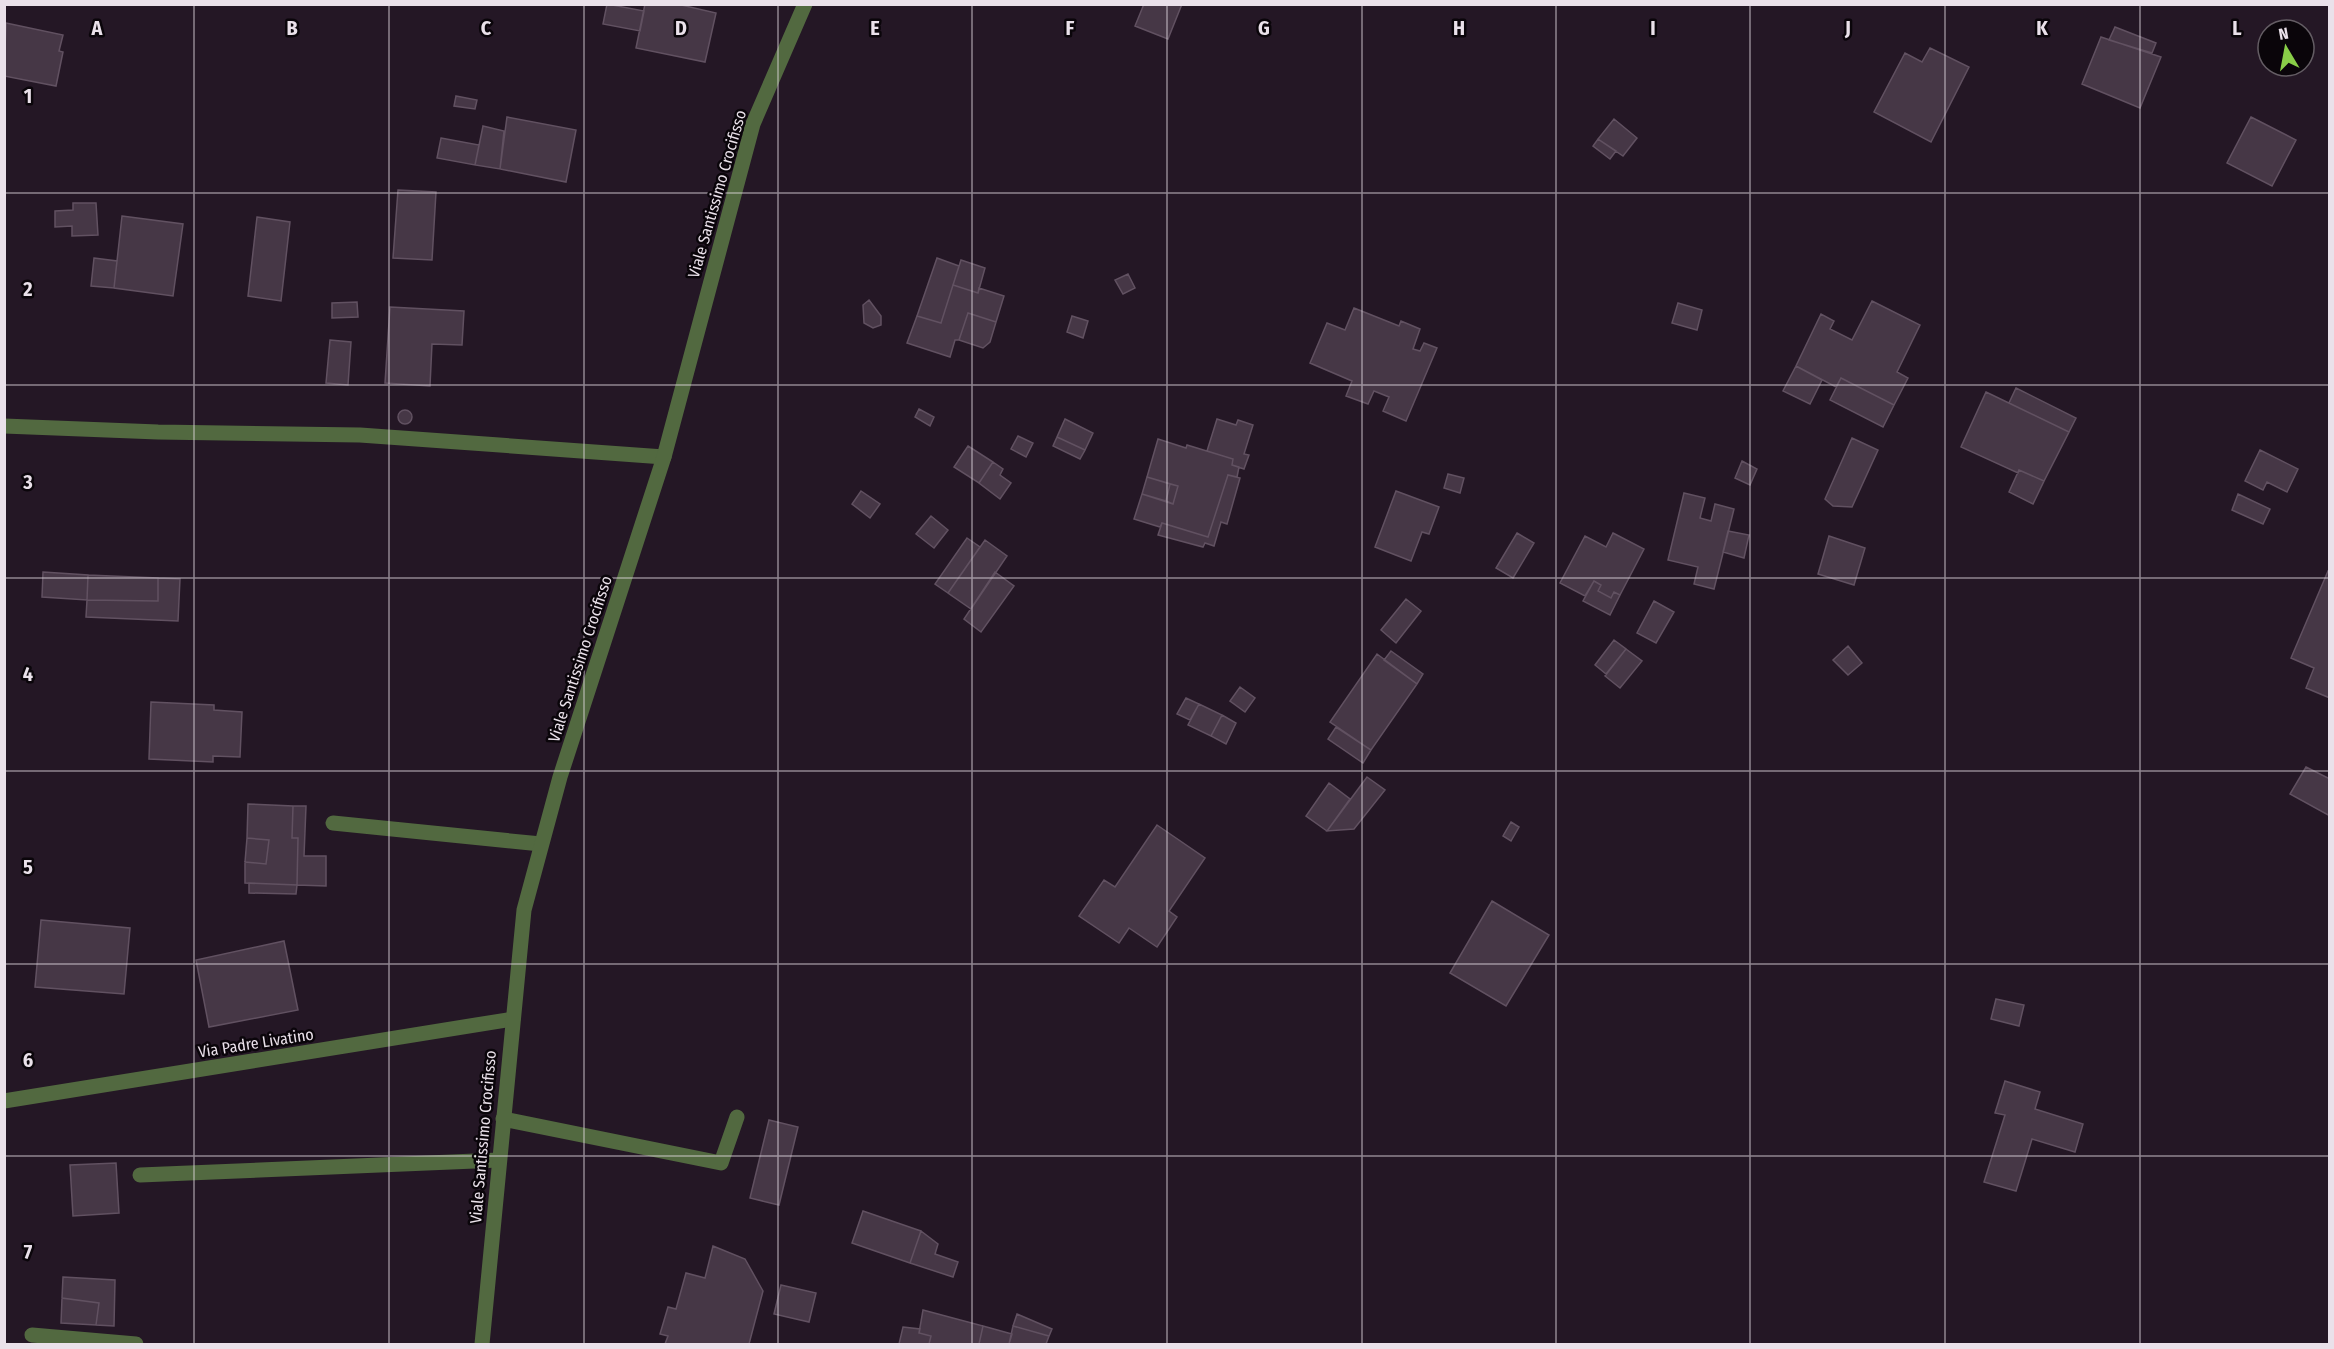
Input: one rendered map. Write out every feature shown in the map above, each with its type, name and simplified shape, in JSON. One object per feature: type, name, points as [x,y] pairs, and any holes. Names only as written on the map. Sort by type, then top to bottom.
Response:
[{"type":"street","name":"Viale Santissimo Crocifisso","points":[[482,1344],[524,910],[560,777],[664,457],[753,124],[805,4]]},
{"type":"street","points":[[4,426],[158,432],[360,435],[664,457]]},
{"type":"street","points":[[333,823],[542,844]]},
{"type":"street","name":"Via Padre Livatino","points":[[4,1101],[513,1019]]},
{"type":"street","points":[[503,1119],[721,1163],[737,1117]]},
{"type":"street","points":[[140,1175],[500,1160]]},
{"type":"street","points":[[32,1335],[135,1344]]},
{"type":"building","points":[[607,4],[644,11],[640,31],[603,24]]},
{"type":"building","points":[[645,4],[677,4],[716,13],[705,62],[636,48]]},
{"type":"building","points":[[1144,4],[1182,4],[1168,39],[1135,26]]},
{"type":"building","points":[[6,23],[63,35],[59,51],[63,52],[56,86],[4,76]]},
{"type":"building","points":[[2115,27],[2156,43],[2152,53],[2109,40]]},
{"type":"building","points":[[2101,37],[2161,57],[2140,108],[2082,84]]},
{"type":"building","points":[[1930,48],[1969,67],[1931,142],[1874,112],[1905,53],[1922,62]]},
{"type":"building","points":[[456,96],[477,100],[475,109],[454,106]]},
{"type":"building","points":[[507,117],[576,130],[566,182],[500,169]]},
{"type":"building","points":[[2251,117],[2296,140],[2272,186],[2227,163]]},
{"type":"building","points":[[1614,119],[1637,138],[1623,156],[1598,139]]},
{"type":"building","points":[[483,126],[504,131],[500,169],[475,165]]},
{"type":"building","points":[[441,138],[479,145],[475,165],[437,158]]},
{"type":"building","points":[[1598,139],[1616,151],[1610,159],[1593,146]]},
{"type":"building","points":[[398,190],[436,192],[432,260],[393,258]]},
{"type":"building","points":[[73,203],[96,203],[98,235],[72,236],[72,226],[55,227],[55,211],[73,210]]},
{"type":"building","points":[[122,216],[183,224],[173,296],[114,288]]},
{"type":"building","points":[[257,217],[290,222],[281,301],[248,296]]},
{"type":"building","points":[[94,258],[117,261],[114,288],[91,286]]},
{"type":"building","points":[[937,258],[959,266],[941,323],[917,316]]},
{"type":"building","points":[[961,260],[985,268],[978,293],[953,285]]},
{"type":"building","points":[[1128,274],[1135,288],[1123,294],[1115,280]]},
{"type":"building","points":[[953,285],[978,293],[979,288],[1004,296],[996,322],[968,313],[959,340],[955,340],[950,357],[907,343],[917,316],[941,323]]},
{"type":"building","points":[[869,300],[881,316],[881,325],[873,328],[864,323],[863,305]]},
{"type":"building","points":[[1872,301],[1920,325],[1897,372],[1908,378],[1894,405],[1841,378],[1836,387],[1796,366],[1821,314],[1834,321],[1830,329],[1852,340]]},
{"type":"building","points":[[357,302],[358,317],[332,318],[332,303]]},
{"type":"building","points":[[1678,303],[1702,310],[1697,330],[1672,323]]},
{"type":"building","points":[[390,307],[464,311],[462,345],[432,344],[430,386],[385,383]]},
{"type":"building","points":[[1354,308],[1399,326],[1401,321],[1420,329],[1413,349],[1420,351],[1424,343],[1437,348],[1406,421],[1383,411],[1389,397],[1374,391],[1368,404],[1346,396],[1352,381],[1310,363],[1327,323],[1345,330]]},
{"type":"building","points":[[968,313],[996,322],[990,342],[983,348],[959,340]]},
{"type":"building","points":[[1072,316],[1088,321],[1083,338],[1067,332]]},
{"type":"building","points":[[330,340],[351,342],[348,385],[326,383]]},
{"type":"building","points":[[1796,366],[1822,380],[1810,404],[1783,391]]},
{"type":"building","points":[[1841,378],[1894,405],[1883,427],[1830,400]]},
{"type":"building","points":[[2016,388],[2076,418],[2069,432],[2009,403]]},
{"type":"building","points":[[1986,392],[2069,432],[2044,481],[2019,470],[2018,473],[1961,447]]},
{"type":"building","points":[[919,409],[934,417],[930,426],[915,417]]},
{"type":"building","points":[[402,410],[408,410],[412,417],[408,424],[402,424],[398,420],[398,414]]},
{"type":"building","points":[[1065,419],[1093,433],[1085,450],[1057,437]]},
{"type":"building","points":[[1217,419],[1236,425],[1238,420],[1253,425],[1244,454],[1249,455],[1244,469],[1232,465],[1233,459],[1207,451]]},
{"type":"building","points":[[1018,436],[1033,443],[1026,457],[1011,449]]},
{"type":"building","points":[[1057,437],[1085,450],[1080,459],[1053,446]]},
{"type":"building","points":[[1852,438],[1878,450],[1852,507],[1833,506],[1825,499]]},
{"type":"building","points":[[1158,439],[1233,459],[1232,465],[1239,467],[1237,477],[1228,475],[1208,537],[1162,523],[1160,527],[1134,519],[1142,494],[1173,504],[1178,486],[1147,477]]},
{"type":"building","points":[[968,446],[993,462],[979,483],[954,467]]},
{"type":"building","points":[[2260,450],[2298,469],[2287,492],[2267,482],[2263,490],[2245,481]]},
{"type":"building","points":[[1742,461],[1757,469],[1750,485],[1735,478]]},
{"type":"building","points":[[993,462],[1003,469],[1000,475],[1011,483],[1000,499],[979,483]]},
{"type":"building","points":[[2019,470],[2044,481],[2033,504],[2009,492]]},
{"type":"building","points":[[1448,474],[1464,478],[1460,493],[1444,488]]},
{"type":"building","points":[[1228,475],[1240,478],[1227,524],[1221,522],[1214,546],[1205,543],[1203,547],[1158,535],[1162,523],[1208,537]]},
{"type":"building","points":[[1147,477],[1170,484],[1166,501],[1142,494]]},
{"type":"building","points":[[1170,484],[1178,486],[1173,504],[1166,501]]},
{"type":"building","points":[[861,491],[880,504],[870,518],[852,504]]},
{"type":"building","points":[[1396,491],[1439,507],[1429,534],[1422,532],[1411,561],[1375,547]]},
{"type":"building","points":[[1684,493],[1705,498],[1700,518],[1711,521],[1715,504],[1734,509],[1714,589],[1694,584],[1698,567],[1668,560]]},
{"type":"building","points":[[2238,494],[2270,509],[2263,524],[2232,510]]},
{"type":"building","points":[[931,516],[948,530],[934,548],[916,534]]},
{"type":"building","points":[[1728,531],[1749,535],[1744,558],[1723,552]]},
{"type":"building","points":[[1517,533],[1534,543],[1513,578],[1496,568]]},
{"type":"building","points":[[1613,533],[1644,549],[1620,595],[1614,592],[1611,598],[1598,591],[1601,585],[1594,581],[1585,596],[1560,583],[1585,536],[1606,547]]},
{"type":"building","points":[[1829,536],[1865,548],[1854,585],[1818,574]]},
{"type":"building","points":[[967,538],[980,547],[948,593],[935,584]]},
{"type":"building","points":[[985,540],[1007,556],[971,609],[948,593]]},
{"type":"building","points":[[2328,571],[2330,572],[2330,698],[2306,688],[2314,668],[2291,658]]},
{"type":"building","points":[[43,572],[88,575],[87,600],[42,597]]},
{"type":"building","points":[[995,572],[1014,586],[981,632],[964,619]]},
{"type":"building","points":[[88,575],[158,578],[158,601],[87,600]]},
{"type":"building","points":[[158,578],[180,579],[178,621],[86,617],[87,600],[158,601]]},
{"type":"building","points":[[1594,581],[1601,585],[1598,591],[1611,598],[1614,592],[1620,595],[1610,615],[1583,601]]},
{"type":"building","points":[[1406,599],[1421,611],[1396,643],[1381,630]]},
{"type":"building","points":[[1654,601],[1674,612],[1656,643],[1637,633]]},
{"type":"building","points":[[1614,640],[1626,649],[1606,674],[1595,665]]},
{"type":"building","points":[[1848,646],[1862,663],[1848,675],[1833,660]]},
{"type":"building","points":[[1626,649],[1642,661],[1620,688],[1605,676]]},
{"type":"building","points":[[1391,651],[1423,674],[1417,684],[1384,660]]},
{"type":"building","points":[[1377,654],[1417,684],[1371,750],[1330,722]]},
{"type":"building","points":[[1240,687],[1255,698],[1245,712],[1230,701]]},
{"type":"building","points":[[1186,698],[1199,704],[1190,720],[1177,714]]},
{"type":"building","points":[[151,702],[214,705],[214,710],[242,712],[240,757],[213,756],[213,762],[149,759]]},
{"type":"building","points":[[1199,704],[1222,715],[1211,736],[1188,725]]},
{"type":"building","points":[[1222,715],[1236,723],[1226,744],[1211,736]]},
{"type":"building","points":[[1336,727],[1371,750],[1363,763],[1328,739]]},
{"type":"building","points":[[2306,767],[2330,779],[2330,816],[2290,794]]},
{"type":"building","points":[[1367,777],[1385,790],[1354,829],[1327,831]]},
{"type":"building","points":[[1329,783],[1350,799],[1327,831],[1306,816]]},
{"type":"building","points":[[248,804],[293,806],[292,838],[298,838],[297,885],[245,883],[245,862],[266,864],[269,840],[247,838]]},
{"type":"building","points":[[293,806],[306,806],[304,856],[326,856],[326,886],[297,885],[298,838],[292,838]]},
{"type":"building","points":[[1511,822],[1519,827],[1511,841],[1503,836]]},
{"type":"building","points":[[1157,825],[1205,858],[1169,911],[1177,917],[1157,947],[1129,928],[1119,943],[1079,916],[1104,880],[1115,887]]},
{"type":"building","points":[[247,838],[269,840],[266,864],[245,862]]},
{"type":"building","points":[[249,883],[297,885],[296,894],[249,893]]},
{"type":"building","points":[[1492,901],[1549,935],[1506,1006],[1450,973]]},
{"type":"building","points":[[41,920],[130,928],[124,994],[35,987]]},
{"type":"building","points":[[284,941],[298,1010],[209,1027],[196,960]]},
{"type":"building","points":[[1996,999],[2024,1005],[2019,1026],[1991,1019]]},
{"type":"building","points":[[2005,1081],[2040,1092],[2035,1109],[2083,1124],[2075,1152],[2032,1139],[2016,1191],[1984,1182],[2005,1115],[1995,1113]]},
{"type":"building","points":[[769,1120],[798,1127],[779,1205],[750,1198]]},
{"type":"building","points":[[116,1163],[119,1213],[73,1216],[70,1165]]},
{"type":"building","points":[[863,1211],[921,1231],[910,1263],[852,1243]]},
{"type":"building","points":[[921,1231],[938,1244],[935,1254],[958,1262],[953,1277],[910,1263]]},
{"type":"building","points":[[713,1246],[745,1259],[763,1291],[749,1344],[665,1344],[668,1336],[660,1334],[668,1307],[676,1309],[686,1273],[705,1278]]},
{"type":"building","points":[[63,1277],[115,1280],[114,1326],[96,1325],[99,1303],[62,1298]]},
{"type":"building","points":[[781,1285],[816,1293],[809,1322],[774,1314]]},
{"type":"building","points":[[62,1298],[99,1303],[96,1325],[61,1323]]},
{"type":"building","points":[[923,1310],[983,1326],[979,1344],[929,1344],[931,1336],[919,1333]]},
{"type":"building","points":[[1017,1314],[1052,1329],[1049,1336],[1013,1326]]},
{"type":"building","points":[[983,1326],[1012,1334],[1009,1344],[979,1344]]},
{"type":"building","points":[[1013,1326],[1049,1336],[1046,1344],[1009,1344]]},
{"type":"building","points":[[903,1327],[920,1329],[919,1333],[931,1336],[929,1344],[899,1344]]}]
